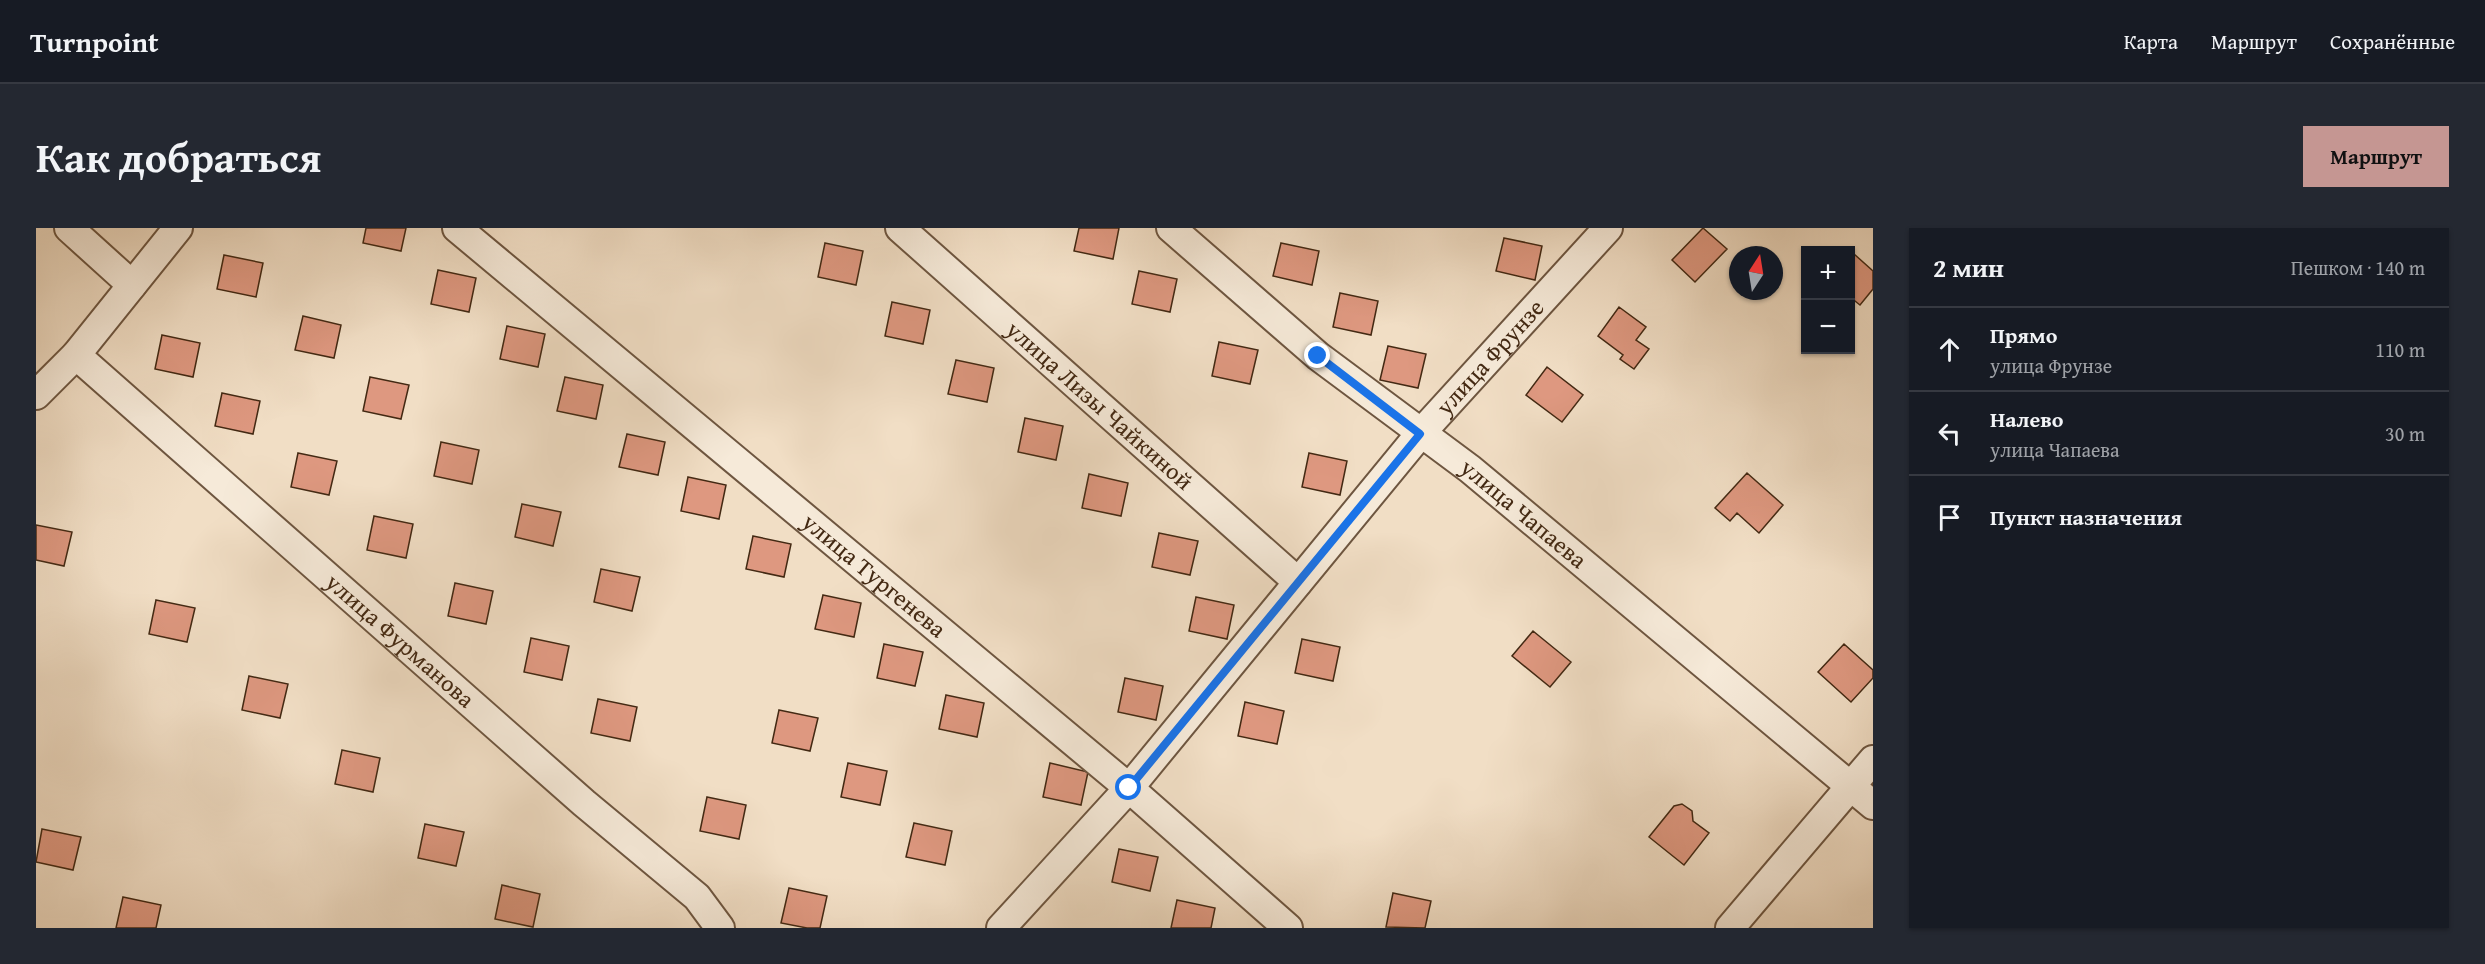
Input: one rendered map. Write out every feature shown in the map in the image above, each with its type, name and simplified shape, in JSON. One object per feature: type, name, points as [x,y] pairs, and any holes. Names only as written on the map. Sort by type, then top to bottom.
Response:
[{"type":"street","points":[[69,228],[132,285]]},
{"type":"street","points":[[36,395],[76,355],[178,228]]},
{"type":"street","name":"улица Тургенева","points":[[457,228],[1129,788],[1288,928]]},
{"type":"street","name":"улица Лизы Чайкиной","points":[[900,228],[1298,582]]},
{"type":"street","name":"улица Чапаева","points":[[1171,228],[1318,356],[1470,469],[1873,805]]},
{"type":"street","name":"улица Фрунзе","points":[[1001,928],[1129,788],[1420,434],[1608,228]]},
{"type":"street","name":"улица Фурманова","points":[[76,355],[584,803],[697,897],[720,928]]},
{"type":"street","points":[[1730,928],[1873,760]]},
{"type":"building","points":[[366,228],[406,228],[401,251],[363,243]]},
{"type":"building","points":[[1079,228],[1119,228],[1113,259],[1074,251]]},
{"type":"building","points":[[1703,228],[1727,249],[1695,282],[1672,260]]},
{"type":"building","points":[[1504,238],[1542,246],[1535,280],[1496,271]]},
{"type":"building","points":[[825,243],[863,251],[856,285],[818,277]]},
{"type":"building","points":[[1281,243],[1319,251],[1312,285],[1273,276]]},
{"type":"building","points":[[224,255],[263,263],[256,297],[217,289]]},
{"type":"building","points":[[1855,255],[1873,271],[1873,289],[1860,305],[1855,301]]},
{"type":"building","points":[[438,270],[476,278],[469,312],[431,304]]},
{"type":"building","points":[[1139,271],[1177,279],[1170,312],[1132,304]]},
{"type":"building","points":[[1340,293],[1378,301],[1371,335],[1333,327]]},
{"type":"building","points":[[892,302],[930,310],[923,344],[885,336]]},
{"type":"building","points":[[1619,307],[1646,327],[1636,340],[1649,349],[1634,369],[1620,359],[1623,355],[1598,336]]},
{"type":"building","points":[[303,316],[341,325],[334,358],[295,350]]},
{"type":"building","points":[[507,326],[545,334],[538,367],[500,359]]},
{"type":"building","points":[[162,335],[200,343],[193,377],[155,369]]},
{"type":"building","points":[[1219,342],[1258,350],[1250,384],[1212,376]]},
{"type":"building","points":[[1388,346],[1426,354],[1418,388],[1380,380]]},
{"type":"building","points":[[956,360],[994,368],[987,402],[948,394]]},
{"type":"building","points":[[1547,367],[1583,395],[1562,422],[1526,395]]},
{"type":"building","points":[[370,377],[409,385],[401,419],[363,411]]},
{"type":"building","points":[[565,377],[603,385],[596,419],[557,411]]},
{"type":"building","points":[[222,393],[260,401],[253,434],[215,426]]},
{"type":"building","points":[[1025,418],[1063,426],[1056,460],[1018,452]]},
{"type":"building","points":[[627,434],[665,442],[658,475],[619,467]]},
{"type":"building","points":[[441,442],[479,450],[472,484],[434,476]]},
{"type":"building","points":[[298,453],[337,461],[329,495],[291,487]]},
{"type":"building","points":[[1309,453],[1347,461],[1340,495],[1302,487]]},
{"type":"building","points":[[1747,473],[1783,505],[1759,533],[1737,513],[1730,521],[1715,508]]},
{"type":"building","points":[[1089,474],[1128,483],[1121,516],[1082,508]]},
{"type":"building","points":[[688,477],[726,485],[719,519],[681,511]]},
{"type":"building","points":[[522,504],[561,512],[553,546],[515,537]]},
{"type":"building","points":[[374,516],[413,524],[406,558],[367,550]]},
{"type":"building","points":[[36,525],[72,532],[64,566],[36,560]]},
{"type":"building","points":[[1159,533],[1198,541],[1190,575],[1152,567]]},
{"type":"building","points":[[753,536],[791,544],[784,577],[746,569]]},
{"type":"building","points":[[601,569],[640,577],[632,611],[594,602]]},
{"type":"building","points":[[455,583],[493,591],[486,624],[448,616]]},
{"type":"building","points":[[823,595],[861,603],[854,637],[815,629]]},
{"type":"building","points":[[1196,597],[1234,605],[1227,639],[1189,631]]},
{"type":"building","points":[[156,600],[195,608],[187,642],[149,634]]},
{"type":"building","points":[[1533,631],[1571,662],[1550,687],[1512,656]]},
{"type":"building","points":[[531,638],[569,646],[562,680],[524,672]]},
{"type":"building","points":[[1302,639],[1340,647],[1333,681],[1295,673]]},
{"type":"building","points":[[884,644],[923,652],[915,686],[877,678]]},
{"type":"building","points":[[1844,644],[1873,670],[1873,678],[1851,702],[1818,672]]},
{"type":"building","points":[[249,676],[288,684],[280,718],[242,710]]},
{"type":"building","points":[[1125,678],[1163,686],[1156,720],[1118,712]]},
{"type":"building","points":[[946,695],[984,703],[977,737],[939,729]]},
{"type":"building","points":[[598,699],[637,707],[630,741],[591,733]]},
{"type":"building","points":[[1245,702],[1284,711],[1277,744],[1238,736]]},
{"type":"building","points":[[779,710],[818,718],[810,751],[772,743]]},
{"type":"building","points":[[342,750],[380,758],[373,792],[335,784]]},
{"type":"building","points":[[848,763],[887,771],[880,805],[841,797]]},
{"type":"building","points":[[1050,763],[1088,772],[1081,805],[1043,797]]},
{"type":"building","points":[[707,797],[746,805],[739,839],[700,831]]},
{"type":"building","points":[[1682,804],[1692,811],[1693,821],[1709,833],[1684,865],[1649,837],[1674,806]]},
{"type":"building","points":[[914,823],[952,831],[945,865],[906,857]]},
{"type":"building","points":[[425,824],[464,832],[456,866],[418,858]]},
{"type":"building","points":[[42,829],[81,837],[73,870],[36,862]]},
{"type":"building","points":[[1119,849],[1158,857],[1150,891],[1112,882]]},
{"type":"building","points":[[502,885],[540,894],[533,927],[495,919]]},
{"type":"building","points":[[789,888],[827,896],[820,928],[781,923]]},
{"type":"building","points":[[1393,893],[1431,901],[1425,928],[1386,927]]},
{"type":"building","points":[[123,897],[161,905],[156,928],[116,928]]},
{"type":"building","points":[[1177,900],[1215,908],[1211,928],[1171,928]]},
{"type":"route","points":[[1129,788],[1420,434],[1318,356]]}]
